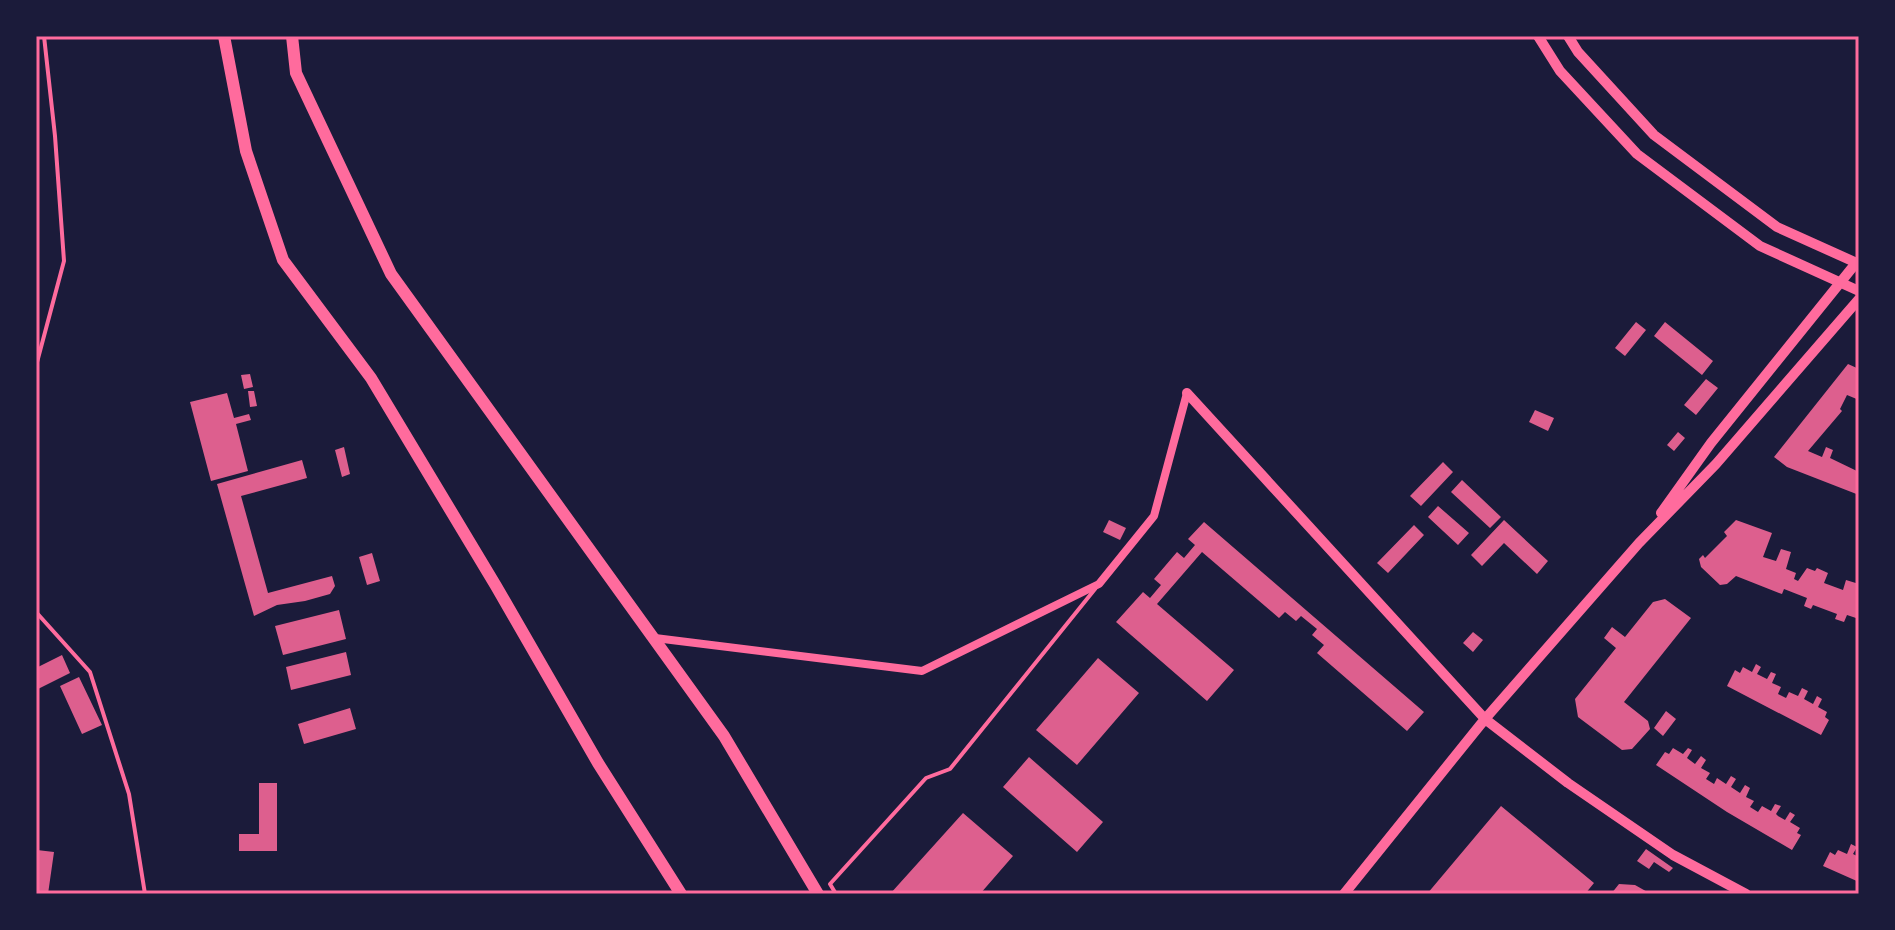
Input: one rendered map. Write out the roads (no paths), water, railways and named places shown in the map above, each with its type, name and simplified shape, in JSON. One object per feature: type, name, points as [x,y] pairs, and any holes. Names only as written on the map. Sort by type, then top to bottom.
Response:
[{"type":"main road","points":[[224,36],[246,151],[283,260],[371,378],[598,763],[681,894]]},
{"type":"main road","points":[[292,36],[296,73],[391,274],[724,736],[818,894]]},
{"type":"street","points":[[1538,36],[1560,71],[1637,154],[1760,246],[1859,291]]},
{"type":"street","points":[[1568,36],[1578,52],[1654,135],[1777,227],[1857,263],[1711,443],[1639,543]]},
{"type":"street","points":[[1344,894],[1485,719],[1639,543],[1716,464],[1859,299]]},
{"type":"street","points":[[655,638],[922,671],[1099,584],[1154,516],[1187,393]]},
{"type":"street","points":[[1187,393],[1485,719],[1568,783],[1673,855],[1746,894]]},
{"type":"lane","points":[[36,366],[64,261],[44,36]]},
{"type":"lane","points":[[836,894],[830,884],[926,778],[950,769],[1099,584]]},
{"type":"lane","points":[[36,612],[90,672],[129,794],[145,894]]}]
